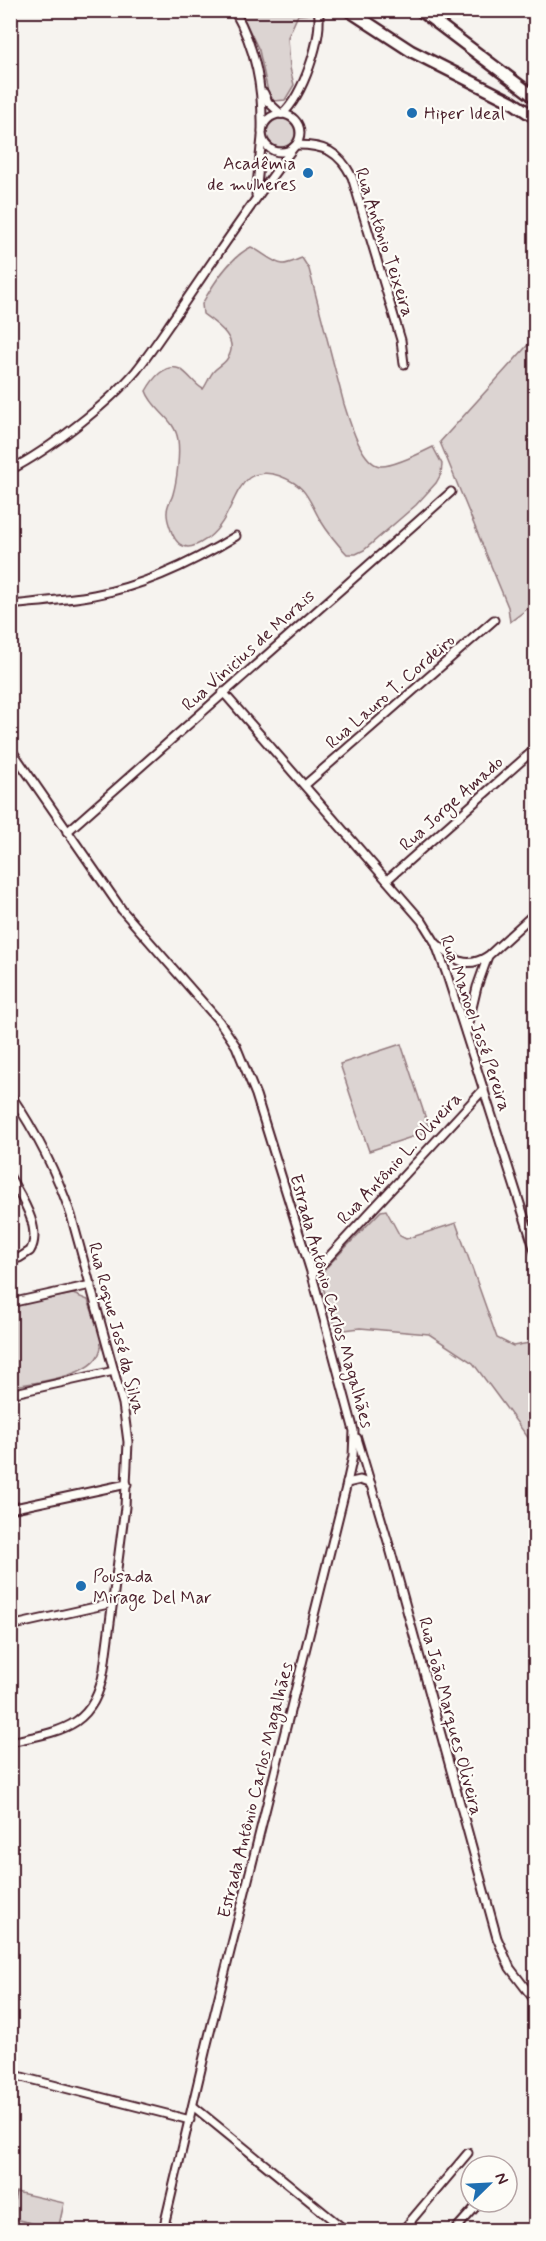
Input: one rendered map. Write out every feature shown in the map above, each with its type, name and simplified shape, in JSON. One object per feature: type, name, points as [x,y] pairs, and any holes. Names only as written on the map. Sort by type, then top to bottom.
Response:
[{"type":"highway","points":[[348,10],[411,51],[512,102],[536,118]]},
{"type":"highway","points":[[420,10],[536,98]]},
{"type":"street","points":[[10,470],[55,441],[118,389],[145,359],[255,198],[300,138],[299,127],[292,118],[281,114],[268,102],[252,50],[234,10]]},
{"type":"street","points":[[314,145],[295,146],[283,153],[271,150],[262,133],[266,121],[281,114],[295,100],[317,43],[320,24],[318,10]]},
{"type":"street","points":[[255,198],[262,133],[261,85]]},
{"type":"street","name":"Rua Antônio Teixeira","points":[[299,127],[314,145],[333,153],[352,177],[401,340],[404,364]]},
{"type":"street","name":"Rua Vinicius de Morais","points":[[67,832],[451,492]]},
{"type":"street","points":[[10,604],[69,599],[131,586],[185,564],[236,536]]},
{"type":"street","name":"Rua Lauro T. Cordeiro","points":[[305,785],[494,620]]},
{"type":"street","name":"Rua Manoel José Pereira","points":[[223,692],[422,921],[435,942],[536,1254]]},
{"type":"street","name":"Estrada Antônio Carlos Magalhães","points":[[10,748],[122,910],[219,1021],[236,1046],[256,1095],[313,1278],[354,1431],[354,1450],[347,1484],[163,2230]]},
{"type":"street","name":"Rua Jorge Amado","points":[[387,880],[536,748]]},
{"type":"street","points":[[435,942],[463,962],[474,963],[489,956],[536,912]]},
{"type":"street","points":[[466,1033],[477,987],[489,956]]},
{"type":"street","name":"Rua Antônio L. Oliveira","points":[[313,1278],[484,1089]]},
{"type":"street","name":"Rua Roque José da Silva","points":[[10,1094],[39,1139],[62,1189],[114,1371],[128,1442],[127,1484],[101,1687],[86,1715],[66,1728],[10,1742]]},
{"type":"street","points":[[10,1177],[30,1218],[34,1237],[30,1251],[19,1258],[10,1259]]},
{"type":"street","points":[[10,1303],[91,1285]]},
{"type":"street","points":[[10,1394],[114,1371]]},
{"type":"street","name":"Rua João Marques Oliveira","points":[[354,1431],[371,1484],[494,1928],[510,1968],[536,2002]]},
{"type":"street","points":[[347,1484],[360,1480],[371,1484]]},
{"type":"street","points":[[10,1509],[127,1484]]},
{"type":"street","points":[[10,1626],[113,1603]]},
{"type":"street","points":[[10,2074],[189,2120]]},
{"type":"street","points":[[193,2106],[345,2230]]},
{"type":"street","points":[[403,2230],[468,2153]]},
{"type":"street","points":[[455,2230],[469,2214]]},
{"type":"shaded area","points":[[240,11],[311,11],[313,14],[298,15],[288,37],[290,68],[294,85],[285,100],[274,101],[268,92],[259,50]]},
{"type":"shaded area","points":[[281,119],[291,123],[295,133],[291,143],[281,147],[271,143],[267,133],[271,123]]},
{"type":"shaded area","points":[[251,247],[283,264],[302,258],[309,269],[344,404],[357,440],[367,457],[373,463],[385,466],[433,447],[442,464],[441,474],[436,483],[416,505],[364,550],[356,554],[347,554],[335,541],[301,488],[289,480],[272,474],[264,473],[249,478],[239,490],[216,531],[199,544],[185,547],[175,538],[170,527],[167,509],[173,496],[177,474],[178,440],[173,426],[149,398],[146,391],[160,373],[174,367],[183,371],[203,389],[213,372],[227,359],[231,352],[229,339],[226,333],[203,314],[202,304],[229,265]]},
{"type":"shaded area","points":[[535,337],[535,603],[510,622],[508,607],[440,442]]},
{"type":"shaded area","points":[[401,1044],[430,1131],[369,1151],[340,1064]]},
{"type":"shaded area","points":[[386,1210],[400,1236],[406,1239],[456,1223],[497,1338],[513,1346],[535,1342],[535,1447],[473,1363],[429,1334],[360,1328],[337,1331],[319,1275],[381,1211]]},
{"type":"shaded area","points":[[73,1294],[88,1300],[100,1335],[100,1353],[93,1363],[67,1376],[11,1387],[11,1306]]},
{"type":"shaded area","points":[[16,2192],[64,2203],[58,2230],[11,2218]]},
{"type":"place","name":"Hiper Ideal","points":[[412,113]]},
{"type":"place","name":"Acadêmia de mulheres","points":[[308,173]]},
{"type":"place","name":"Pousada Mirage Del Mar","points":[[81,1586]]}]
